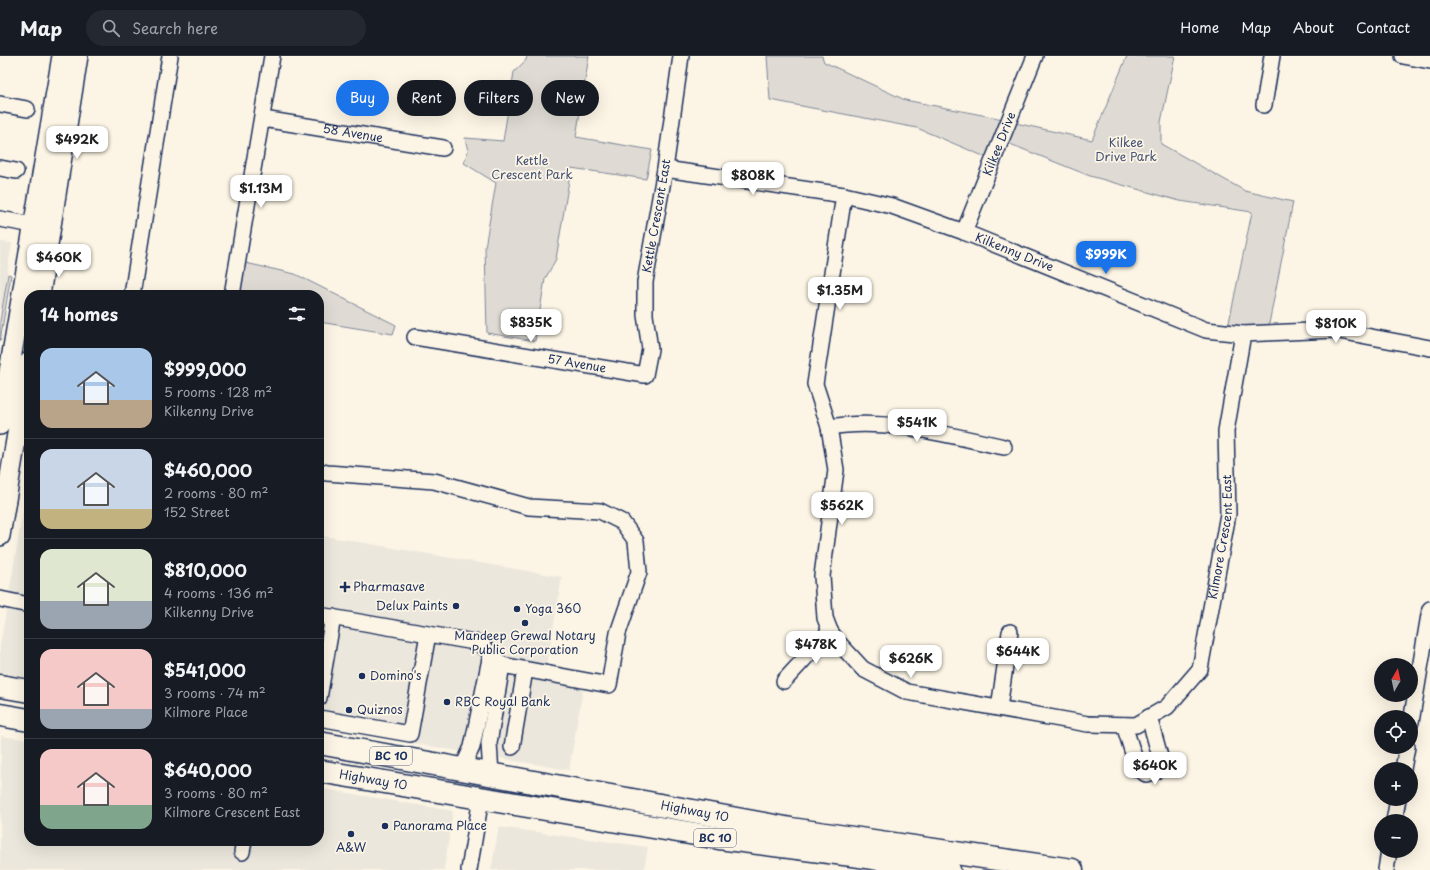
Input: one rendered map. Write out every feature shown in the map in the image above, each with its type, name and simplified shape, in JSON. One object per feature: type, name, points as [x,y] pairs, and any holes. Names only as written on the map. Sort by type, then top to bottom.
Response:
[{"type":"highway","points":[[0,686],[24,690]]},
{"type":"highway","points":[[0,715],[24,719]]},
{"type":"highway","name":"Highway 10","points":[[324,744],[792,828],[1072,870]]},
{"type":"highway","name":"Highway 10","points":[[324,772],[719,838],[852,855],[949,870]]},
{"type":"highway","points":[[445,792],[475,783],[491,774]]},
{"type":"highway","points":[[481,798],[486,791],[514,778]]},
{"type":"main road","points":[[12,466],[7,444],[8,422],[1,419],[62,56]]},
{"type":"main road","points":[[41,290],[78,56]]},
{"type":"main road","points":[[33,225],[40,228],[46,258]]},
{"type":"main road","points":[[9,369],[16,383],[13,409],[14,415],[24,412]]},
{"type":"main road","points":[[0,536],[12,466],[24,416]]},
{"type":"street","points":[[133,290],[170,56]]},
{"type":"street","points":[[233,290],[263,118],[272,56]]},
{"type":"street","name":"Kettle Crescent East","points":[[644,375],[650,349],[645,315],[645,282],[665,169],[680,56]]},
{"type":"street","name":"Kilkee Drive","points":[[964,232],[1034,56]]},
{"type":"street","points":[[1264,105],[1272,56]]},
{"type":"street","points":[[1403,56],[1430,61]]},
{"type":"street","points":[[0,104],[27,109]]},
{"type":"street","name":"58 Avenue","points":[[263,118],[443,148]]},
{"type":"street","points":[[0,168],[16,171]]},
{"type":"street","name":"Kilkenny Drive","points":[[665,169],[844,195],[892,206],[964,232],[1206,330],[1243,334],[1334,330],[1430,348]]},
{"type":"street","points":[[784,681],[830,631],[825,618],[822,576],[836,470],[829,427],[815,384],[844,195]]},
{"type":"street","points":[[0,218],[33,225]]},
{"type":"street","name":"Kilmore Crescent East","points":[[830,631],[863,669],[907,692],[1088,724],[1136,725],[1167,707],[1200,669],[1228,514],[1226,431],[1243,334]]},
{"type":"street","name":"57 Avenue","points":[[415,337],[644,375]]},
{"type":"street","points":[[829,427],[866,423],[908,427],[1004,447]]},
{"type":"street","points":[[324,472],[434,481],[529,507],[600,511],[622,522],[636,542],[639,572],[618,633],[609,685],[502,665],[480,642],[326,616],[324,639]]},
{"type":"street","points":[[0,599],[24,604]]},
{"type":"street","points":[[1413,710],[1430,609]]},
{"type":"street","points":[[999,708],[1010,632]]},
{"type":"street","points":[[324,719],[410,734],[428,634]]},
{"type":"street","points":[[462,769],[472,747],[491,654]]},
{"type":"street","points":[[491,774],[489,743],[502,665]]},
{"type":"street","points":[[512,747],[525,670]]},
{"type":"street","points":[[1124,724],[1138,769],[1146,774],[1155,772],[1161,760],[1149,717]]},
{"type":"street","points":[[469,870],[481,798]]},
{"type":"street","points":[[1386,870],[1388,858]]},
{"type":"shaded area","points":[[0,242],[12,243],[0,317]]},
{"type":"shaded area","points":[[24,505],[24,677],[0,673],[0,646]]},
{"type":"shaded area","points":[[324,536],[562,577],[547,665],[586,672],[569,770],[324,728]]},
{"type":"shaded area","name":"Panorama Place","points":[[1,736],[24,739],[24,846],[324,846],[324,789],[453,811],[444,870],[0,870]]},
{"type":"shaded area","points":[[499,827],[648,847],[644,870],[491,870]]},
{"type":"green space","name":"Kettle Crescent Park","points":[[527,56],[589,56],[585,80],[541,80],[541,116],[579,116],[576,137],[652,150],[646,179],[571,168],[556,259],[545,279],[535,341],[487,333],[485,247],[496,183],[464,163],[468,151],[465,138],[503,141],[507,116],[533,116],[533,80],[513,80],[514,72],[526,60]]},
{"type":"green space","points":[[767,56],[822,56],[824,62],[905,100],[1003,119],[988,158],[917,128],[770,100]]},
{"type":"green space","name":"Kilkee Drive Park","points":[[1127,56],[1175,56],[1161,122],[1161,144],[1245,191],[1293,202],[1268,329],[1228,327],[1252,212],[1180,201],[1090,176],[1005,142],[1011,122],[1092,140]]},
{"type":"green space","points":[[241,262],[295,274],[396,325],[393,334],[324,323],[324,290],[236,290]]},
{"type":"green space","points":[[8,274],[11,275],[0,341],[0,321]]},
{"type":"place","name":"Pharmasave","points":[[345,587]]},
{"type":"place","name":"Delux Paints","points":[[456,606]]},
{"type":"place","name":"Yoga 360","points":[[517,609]]},
{"type":"place","name":"Mandeep Grewal Notary Public Corporation","points":[[525,623]]},
{"type":"place","name":"Domino's","points":[[362,676]]},
{"type":"place","name":"RBC Royal Bank","points":[[447,702]]},
{"type":"place","name":"Quiznos","points":[[349,710]]},
{"type":"place","name":"Panorama Place","points":[[385,826]]},
{"type":"place","name":"A&W","points":[[351,834]]}]
